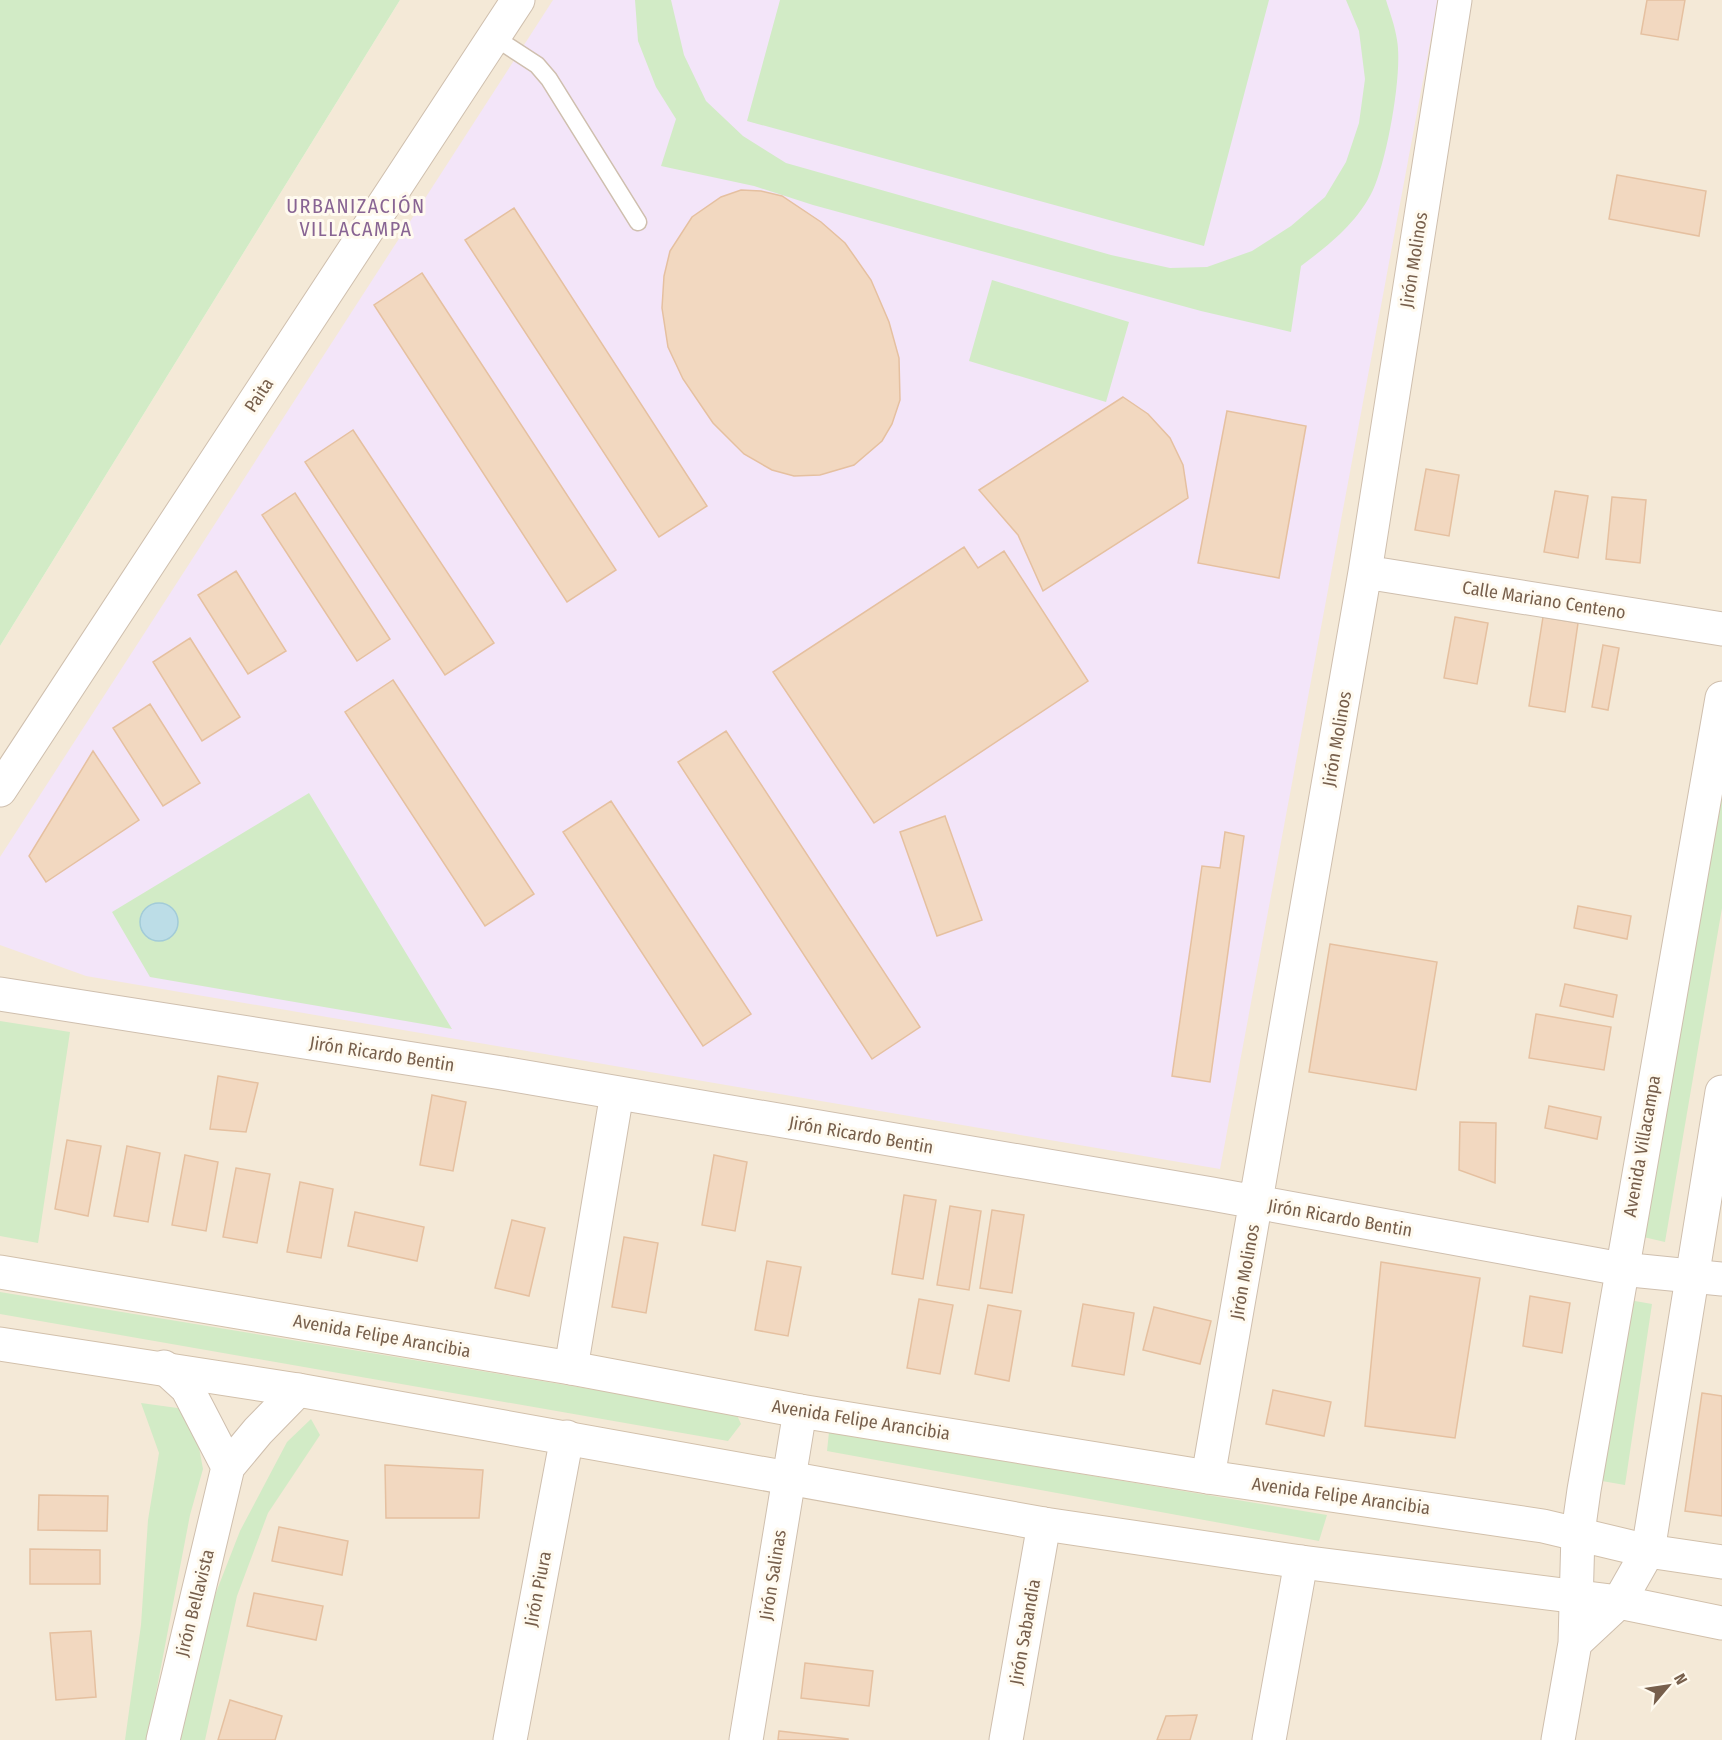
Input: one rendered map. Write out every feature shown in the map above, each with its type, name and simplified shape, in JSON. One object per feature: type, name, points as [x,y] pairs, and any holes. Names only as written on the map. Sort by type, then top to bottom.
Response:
[{"type":"street","name":"Paita","points":[[0,789],[518,0]]},
{"type":"street","name":"Jirón Molinos","points":[[1208,1477],[1365,572],[1455,0]]},
{"type":"street","name":"Calle Mariano Centeno","points":[[1365,572],[1722,629]]},
{"type":"street","name":"Avenida Villacampa","points":[[1558,1740],[1575,1643],[1578,1533],[1621,1269],[1722,698]]},
{"type":"street","name":"Jirón Ricardo Bentin","points":[[0,994],[617,1094],[1257,1203],[1621,1269],[1708,1276]]},
{"type":"street","points":[[1575,1643],[1619,1602],[1648,1551],[1708,1276],[1722,1092]]},
{"type":"street","points":[[571,1368],[617,1094]]},
{"type":"street","name":"Avenida Felipe Arancibia","points":[[0,1272],[571,1368],[800,1411],[1208,1477],[1532,1524],[1648,1551],[1722,1562]]},
{"type":"street","points":[[0,1344],[164,1367],[298,1390],[1044,1524],[1301,1562],[1619,1602],[1722,1623]]},
{"type":"street","points":[[164,1367],[187,1388],[228,1467]]},
{"type":"street","name":"Jirón Bellavista","points":[[163,1740],[228,1467],[258,1431],[298,1390]]},
{"type":"street","name":"Jirón Salinas","points":[[746,1740],[800,1411]]},
{"type":"street","name":"Jirón Piura","points":[[510,1740],[567,1437]]},
{"type":"street","name":"Jirón Sabandia","points":[[1006,1740],[1044,1524]]},
{"type":"street","points":[[1269,1740],[1301,1562]]},
{"type":"lane","points":[[494,37],[537,64],[549,79],[638,222]]},
{"type":"shaded area","points":[[400,0],[1722,0],[1722,1740],[0,1740],[0,646]]},
{"type":"shaded area","points":[[553,0],[1438,0],[1220,1169],[86,976],[0,945],[0,857]]},
{"type":"green space","points":[[0,0],[400,0],[0,646]]},
{"type":"green space","points":[[635,0],[671,0],[684,55],[706,101],[743,136],[786,163],[1111,255],[1170,268],[1207,267],[1252,251],[1291,226],[1325,197],[1346,162],[1359,123],[1365,79],[1359,31],[1346,0],[1386,0],[1397,40],[1396,94],[1384,158],[1373,190],[1351,223],[1301,266],[1291,332],[1201,311],[813,205],[754,186],[661,166],[676,119],[656,87],[638,41]]},
{"type":"green space","points":[[780,0],[1269,0],[1204,246],[747,121]]},
{"type":"green space","points":[[992,280],[1129,322],[1106,402],[969,361]]},
{"type":"green space","points":[[1722,762],[1722,908],[1665,1242],[1639,1236]]},
{"type":"green space","points":[[309,793],[452,1029],[150,977],[112,912]]},
{"type":"green space","points":[[0,1021],[70,1032],[38,1243],[0,1236]]},
{"type":"green space","points":[[0,1292],[736,1413],[741,1424],[728,1441],[0,1314]]},
{"type":"green space","points":[[1629,1300],[1652,1304],[1625,1485],[1602,1481]]},
{"type":"green space","points":[[141,1403],[192,1410],[203,1469],[190,1515],[147,1740],[125,1740],[141,1625],[148,1520],[159,1453]]},
{"type":"green space","points":[[311,1419],[320,1435],[268,1513],[237,1596],[205,1740],[174,1740],[210,1608],[240,1531],[287,1442]]},
{"type":"green space","points":[[829,1432],[1327,1515],[1319,1541],[827,1451]]},
{"type":"water","points":[[159,903],[173,908],[178,922],[173,936],[159,941],[145,936],[140,922],[145,908]]},
{"type":"building","points":[[1647,0],[1685,0],[1678,40],[1641,34]]},
{"type":"building","points":[[1617,175],[1706,191],[1699,236],[1609,219]]},
{"type":"building","points":[[741,190],[761,191],[782,196],[821,222],[845,243],[871,280],[889,322],[899,358],[900,400],[892,424],[882,441],[854,465],[820,475],[794,476],[772,470],[744,454],[713,423],[683,379],[668,347],[662,308],[664,276],[670,251],[692,217],[721,197]]},
{"type":"building","points":[[514,208],[707,506],[659,537],[465,240]]},
{"type":"building","points":[[422,273],[616,570],[567,602],[374,305]]},
{"type":"building","points":[[1123,397],[1148,414],[1170,438],[1183,465],[1188,498],[1043,591],[1018,535],[979,490]]},
{"type":"building","points":[[1227,411],[1306,426],[1279,578],[1198,563]]},
{"type":"building","points":[[353,430],[494,643],[445,675],[305,462]]},
{"type":"building","points":[[1426,469],[1459,475],[1449,536],[1415,530]]},
{"type":"building","points":[[1555,491],[1588,496],[1578,558],[1544,552]]},
{"type":"building","points":[[295,493],[390,639],[357,661],[262,515]]},
{"type":"building","points":[[1612,497],[1646,500],[1640,563],[1606,559]]},
{"type":"building","points":[[964,547],[978,568],[1004,551],[1088,681],[874,823],[773,672]]},
{"type":"building","points":[[236,571],[286,651],[248,674],[198,595]]},
{"type":"building","points":[[1455,617],[1488,623],[1477,684],[1444,678]]},
{"type":"building","points":[[1543,617],[1578,623],[1565,712],[1529,706]]},
{"type":"building","points":[[190,638],[240,717],[202,741],[153,662]]},
{"type":"building","points":[[1603,645],[1619,648],[1608,710],[1592,707]]},
{"type":"building","points":[[393,680],[534,894],[485,926],[345,712]]},
{"type":"building","points":[[150,704],[200,783],[163,806],[113,728]]},
{"type":"building","points":[[726,731],[920,1027],[872,1059],[678,762]]},
{"type":"building","points":[[93,751],[139,820],[46,882],[29,856]]},
{"type":"building","points":[[611,801],[751,1014],[703,1046],[563,832]]},
{"type":"building","points":[[945,816],[982,920],[937,936],[900,832]]},
{"type":"building","points":[[1225,832],[1244,836],[1210,1082],[1172,1076],[1202,866],[1220,868]]},
{"type":"building","points":[[1578,906],[1631,916],[1627,939],[1574,928]]},
{"type":"building","points":[[1330,944],[1437,962],[1416,1090],[1309,1072]]},
{"type":"building","points":[[1565,984],[1617,995],[1613,1017],[1560,1006]]},
{"type":"building","points":[[1536,1014],[1611,1027],[1604,1070],[1529,1058]]},
{"type":"building","points":[[218,1076],[258,1083],[246,1132],[210,1129]]},
{"type":"building","points":[[432,1095],[466,1102],[453,1171],[420,1165]]},
{"type":"building","points":[[1549,1106],[1601,1117],[1597,1139],[1545,1128]]},
{"type":"building","points":[[1460,1122],[1496,1123],[1495,1183],[1459,1170]]},
{"type":"building","points":[[67,1140],[101,1146],[88,1216],[55,1209]]},
{"type":"building","points":[[127,1146],[160,1153],[148,1222],[114,1216]]},
{"type":"building","points":[[185,1155],[218,1162],[206,1231],[172,1225]]},
{"type":"building","points":[[714,1155],[747,1162],[735,1231],[702,1225]]},
{"type":"building","points":[[236,1168],[270,1174],[257,1243],[223,1237]]},
{"type":"building","points":[[300,1182],[333,1189],[321,1258],[287,1252]]},
{"type":"building","points":[[904,1195],[936,1200],[923,1279],[892,1274]]},
{"type":"building","points":[[950,1206],[981,1211],[969,1290],[937,1285]]},
{"type":"building","points":[[992,1210],[1024,1215],[1012,1293],[980,1288]]},
{"type":"building","points":[[355,1212],[424,1227],[417,1261],[348,1246]]},
{"type":"building","points":[[512,1220],[545,1228],[529,1296],[495,1288]]},
{"type":"building","points":[[624,1237],[658,1243],[646,1313],[612,1307]]},
{"type":"building","points":[[767,1261],[801,1267],[788,1336],[755,1330]]},
{"type":"building","points":[[1381,1262],[1480,1278],[1455,1438],[1365,1426]]},
{"type":"building","points":[[1530,1296],[1570,1303],[1562,1353],[1523,1346]]},
{"type":"building","points":[[919,1299],[953,1305],[940,1374],[907,1368]]},
{"type":"building","points":[[1083,1304],[1134,1313],[1124,1375],[1072,1366]]},
{"type":"building","points":[[988,1305],[1021,1311],[1009,1381],[975,1374]]},
{"type":"building","points":[[1154,1307],[1211,1321],[1200,1364],[1143,1350]]},
{"type":"building","points":[[1273,1390],[1331,1402],[1324,1436],[1266,1424]]},
{"type":"building","points":[[1702,1393],[1722,1396],[1722,1516],[1685,1511]]},
{"type":"building","points":[[385,1465],[483,1470],[479,1518],[386,1518]]},
{"type":"building","points":[[39,1495],[108,1496],[107,1531],[38,1530]]},
{"type":"building","points":[[279,1527],[348,1541],[342,1575],[272,1561]]},
{"type":"building","points":[[30,1549],[100,1550],[100,1584],[30,1584]]},
{"type":"building","points":[[254,1593],[323,1606],[316,1640],[247,1626]]},
{"type":"building","points":[[91,1631],[96,1697],[56,1700],[50,1633]]},
{"type":"building","points":[[805,1663],[873,1671],[869,1706],[801,1698]]},
{"type":"building","points":[[230,1700],[282,1716],[275,1740],[218,1740]]},
{"type":"building","points":[[1197,1715],[1190,1740],[1157,1740],[1166,1716]]},
{"type":"building","points":[[779,1731],[848,1739],[848,1740],[778,1740]]},
{"type":"district","name":"URBANIZACIÓN VILLACAMPA","points":[[356,218]]}]
